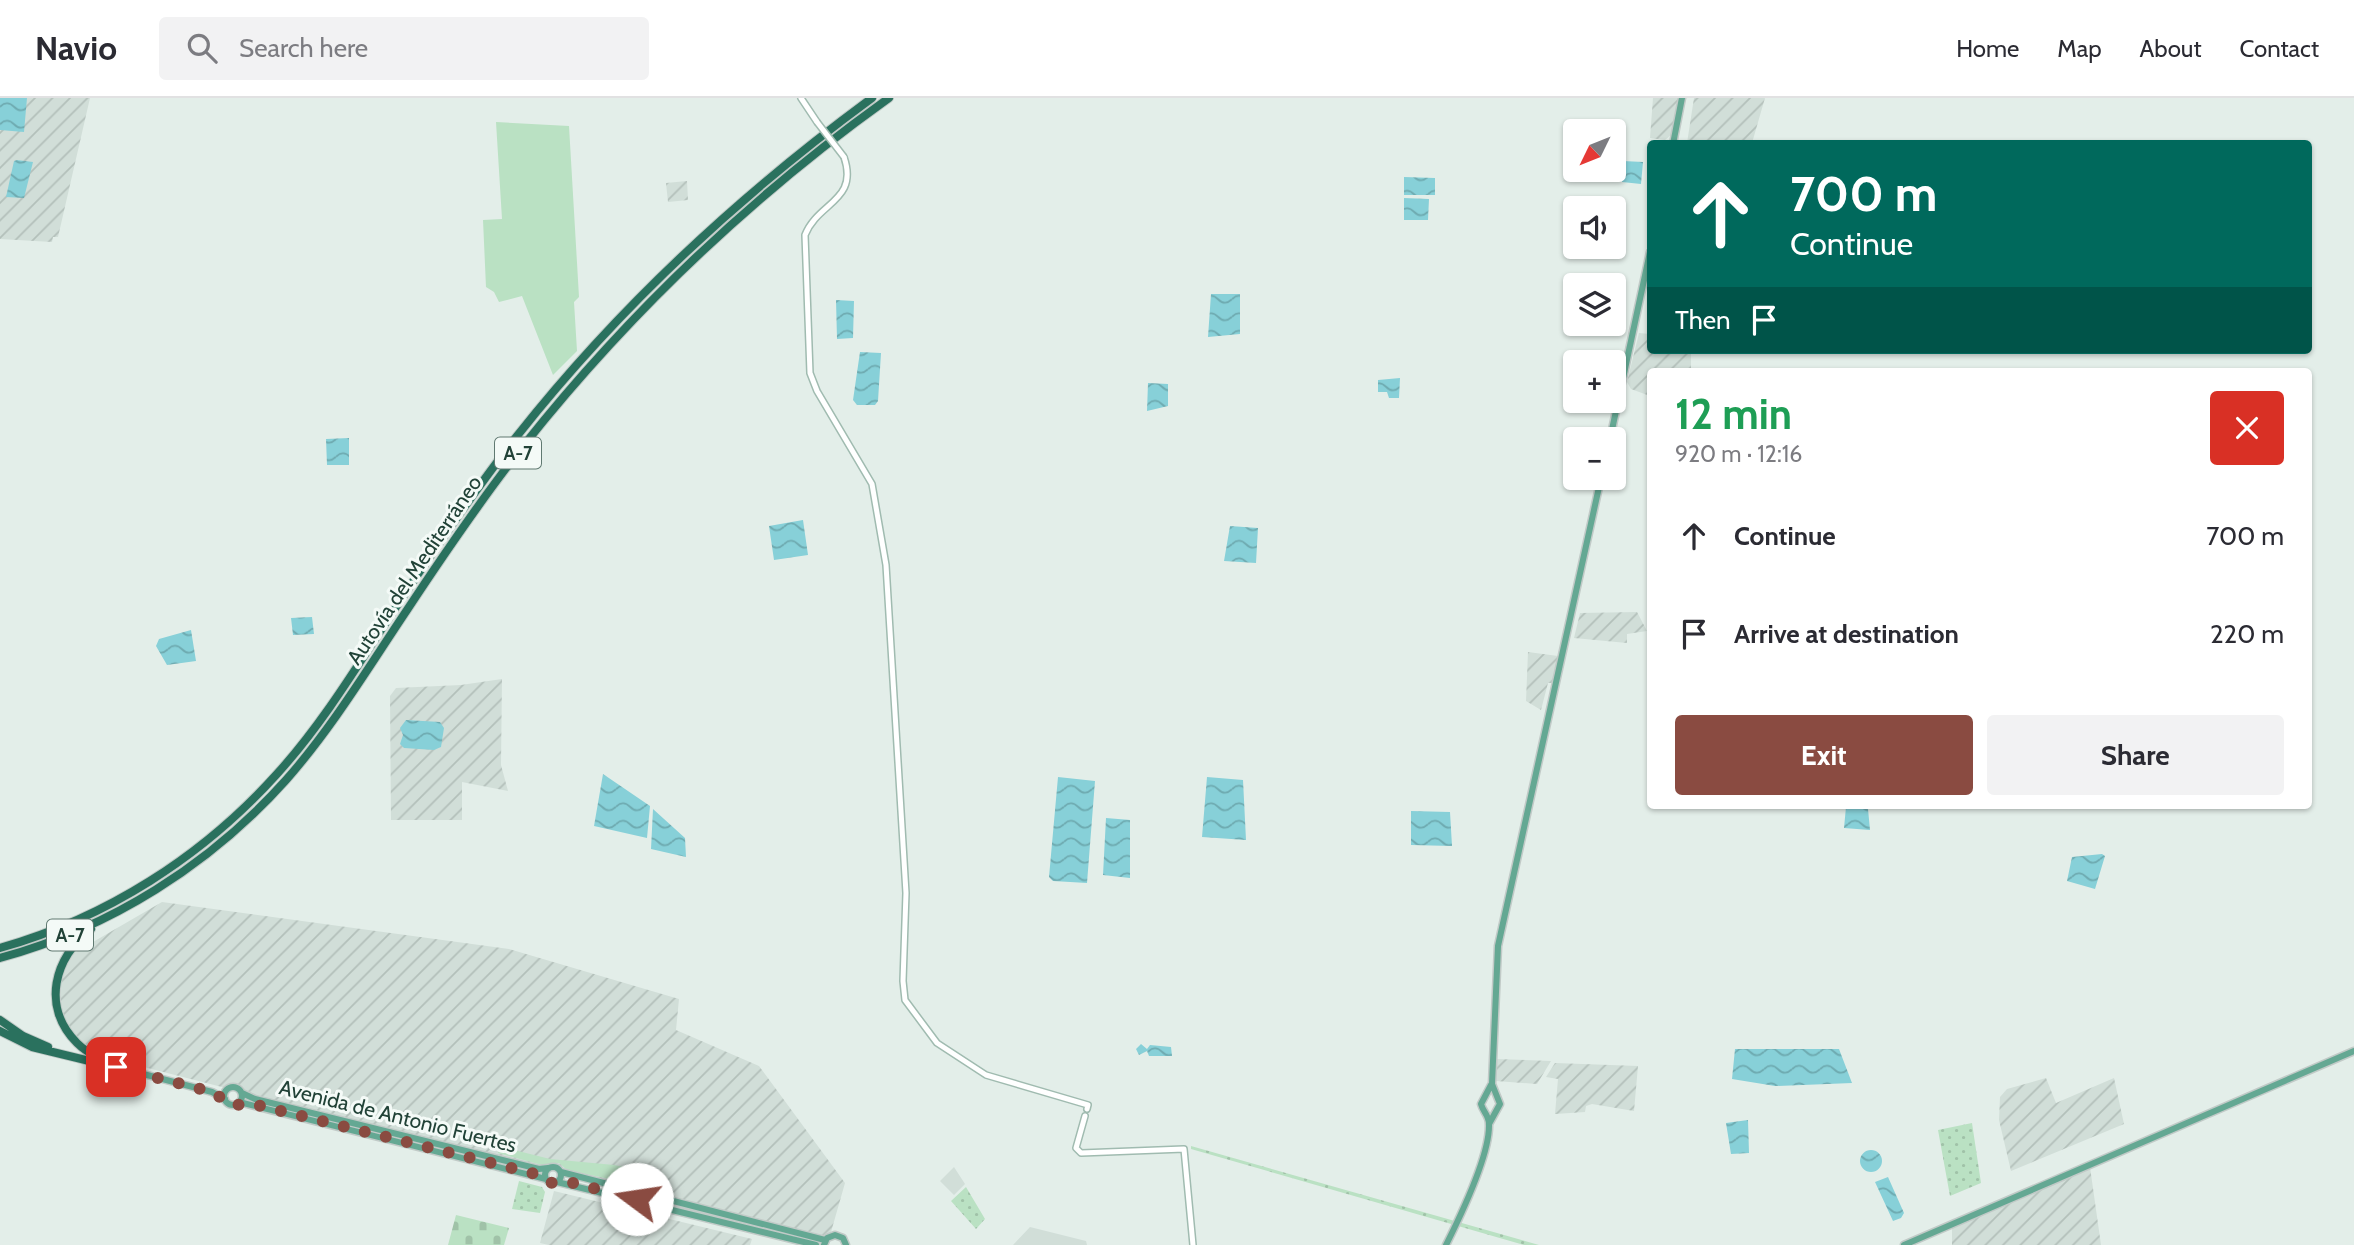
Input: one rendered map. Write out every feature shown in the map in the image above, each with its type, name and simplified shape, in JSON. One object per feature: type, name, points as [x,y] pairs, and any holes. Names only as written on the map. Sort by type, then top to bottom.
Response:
[{"type":"highway","name":"Autovía del Mediterráneo","points":[[0,947],[75,922],[120,899],[194,851],[248,804],[309,736],[473,495],[518,435],[598,341],[665,272],[730,212],[872,98]]},
{"type":"highway","name":"Autovía del Mediterráneo","points":[[0,958],[37,948],[101,921],[136,902],[199,859],[267,800],[318,740],[492,486],[591,365],[663,289],[732,223],[830,142],[889,98]]},
{"type":"highway","points":[[101,921],[74,943],[61,963],[55,988],[58,1009],[65,1029],[76,1043],[96,1057],[130,1070]]},
{"type":"highway","points":[[0,1020],[23,1036],[77,1059]]},
{"type":"highway","points":[[0,1029],[32,1047],[116,1067]]},
{"type":"main road","points":[[801,98],[844,157],[849,176],[843,192],[813,219],[805,235],[808,356],[817,391],[861,462],[877,501],[890,615],[906,893],[904,994],[922,1026],[943,1049],[988,1077],[1088,1105],[1076,1150],[1089,1154],[1184,1149],[1193,1245]]},
{"type":"main road","points":[[1673,140],[1682,98]]},
{"type":"main road","points":[[1613,427],[1647,266]]},
{"type":"main road","points":[[1489,1124],[1482,1104],[1491,1096],[1498,946],[1598,490]]},
{"type":"main road","points":[[1904,1245],[2354,1051]]},
{"type":"main road","points":[[116,1067],[212,1092],[232,1105],[239,1102],[242,1093],[233,1087],[212,1092]]},
{"type":"main road","points":[[225,1099],[226,1090]]},
{"type":"main road","name":"Avenida de Antonio Fuertes","points":[[242,1093],[255,1099],[539,1169],[555,1167],[561,1172],[824,1243],[835,1235],[846,1245]]},
{"type":"main road","points":[[1447,1245],[1462,1212],[1489,1124],[1500,1104],[1491,1096]]},
{"type":"main road","name":"Avenida de Antonio Fuertes","points":[[239,1102],[546,1179],[552,1183],[621,1195],[816,1245]]},
{"type":"main road","points":[[1487,1113],[1495,1112]]},
{"type":"main road","points":[[546,1179],[548,1168]]},
{"type":"main road","points":[[557,1182],[561,1172]]},
{"type":"shaded area","points":[[0,98],[90,98],[58,237],[53,237],[52,242],[0,239]]},
{"type":"shaded area","points":[[1653,98],[1679,98],[1671,135],[1665,140],[1650,138]]},
{"type":"shaded area","points":[[1694,98],[1765,98],[1753,140],[1687,140]]},
{"type":"shaded area","points":[[687,181],[688,200],[668,202],[666,183]]},
{"type":"shaded area","points":[[1639,333],[1647,334],[1647,354],[1691,354],[1691,368],[1647,368],[1647,395],[1631,389],[1627,382]]},
{"type":"shaded area","points":[[1637,612],[1647,631],[1627,634],[1627,643],[1574,638],[1580,613]]},
{"type":"shaded area","points":[[1528,652],[1558,656],[1552,683],[1548,683],[1541,710],[1526,701]]},
{"type":"shaded area","points":[[502,679],[501,765],[508,791],[462,782],[462,820],[391,820],[390,696],[396,688],[461,685]]},
{"type":"shaded area","points":[[162,902],[509,949],[679,999],[676,1030],[759,1066],[845,1183],[831,1232],[821,1237],[565,1173],[555,1165],[546,1168],[451,1146],[101,1056],[74,1037],[61,1010],[61,982],[66,967],[74,953]]},
{"type":"shaded area","points":[[1496,1059],[1551,1061],[1537,1084],[1496,1081]]},
{"type":"shaded area","points":[[1555,1063],[1638,1066],[1634,1111],[1592,1104],[1586,1106],[1585,1112],[1555,1114],[1558,1079],[1546,1077]]},
{"type":"shaded area","points":[[2046,1078],[2056,1103],[2114,1078],[2124,1124],[2011,1171],[1999,1120],[2000,1097],[2007,1089]]},
{"type":"shaded area","points":[[954,1167],[965,1184],[954,1195],[940,1181]]},
{"type":"shaded area","points":[[2090,1167],[2101,1245],[1952,1245],[1952,1226]]},
{"type":"shaded area","points":[[554,1191],[752,1239],[750,1245],[540,1243]]},
{"type":"shaded area","points":[[1030,1227],[1086,1241],[1087,1245],[1013,1245]]},
{"type":"green space","points":[[496,122],[569,126],[579,297],[574,302],[577,351],[553,375],[522,296],[499,302],[494,292],[486,287],[483,220],[502,219]]},
{"type":"green space","points":[[1972,1123],[1981,1183],[1950,1196],[1938,1130]]},
{"type":"green space","points":[[498,1146],[550,1159],[614,1165],[664,1175],[660,1185],[652,1188],[567,1170],[559,1163],[542,1165],[498,1153]]},
{"type":"green space","points":[[1191,1146],[1539,1245],[1524,1245],[1191,1149]]},
{"type":"green space","points":[[519,1181],[542,1187],[545,1192],[540,1213],[512,1209]]},
{"type":"green space","points":[[966,1187],[985,1219],[976,1229],[951,1201]]},
{"type":"green space","points":[[456,1215],[509,1228],[504,1245],[448,1245]]},
{"type":"water","points":[[0,98],[27,98],[24,132],[0,130]]},
{"type":"water","points":[[14,161],[33,162],[24,198],[6,197]]},
{"type":"water","points":[[1626,161],[1643,162],[1641,184],[1622,182],[1626,182]]},
{"type":"water","points":[[1404,177],[1435,178],[1435,195],[1404,195]]},
{"type":"water","points":[[1404,198],[1429,199],[1428,220],[1404,220]]},
{"type":"water","points":[[1211,294],[1240,294],[1240,334],[1208,337]]},
{"type":"water","points":[[836,300],[854,301],[853,338],[837,339]]},
{"type":"water","points":[[860,352],[881,353],[878,401],[875,405],[857,405],[853,400]]},
{"type":"water","points":[[1400,378],[1399,398],[1389,398],[1387,392],[1378,392],[1378,380]]},
{"type":"water","points":[[1148,383],[1168,384],[1168,406],[1147,411]]},
{"type":"water","points":[[349,438],[349,465],[327,465],[326,439]]},
{"type":"water","points":[[803,520],[808,555],[774,560],[769,526]]},
{"type":"water","points":[[1230,526],[1258,528],[1256,563],[1224,561]]},
{"type":"water","points":[[312,617],[314,634],[293,635],[291,618]]},
{"type":"water","points":[[191,630],[196,661],[167,665],[156,646],[159,639]]},
{"type":"water","points":[[406,720],[440,722],[444,728],[441,747],[434,750],[404,748],[400,744],[403,735],[400,728]]},
{"type":"water","points":[[603,774],[650,806],[647,838],[594,826]]},
{"type":"water","points":[[1058,777],[1095,781],[1087,883],[1053,881],[1049,877]]},
{"type":"water","points":[[1207,777],[1243,780],[1246,840],[1202,837]]},
{"type":"water","points":[[653,809],[685,838],[686,857],[651,849]]},
{"type":"water","points":[[1846,809],[1868,809],[1870,830],[1844,828]]},
{"type":"water","points":[[1411,811],[1450,812],[1452,846],[1411,845]]},
{"type":"water","points":[[1106,818],[1130,820],[1130,878],[1103,875]]},
{"type":"water","points":[[2105,856],[2095,889],[2067,881],[2072,857]]},
{"type":"water","points":[[1141,1044],[1147,1049],[1150,1045],[1171,1047],[1172,1056],[1149,1056],[1147,1051],[1139,1055],[1136,1049]]},
{"type":"water","points":[[1735,1049],[1839,1049],[1852,1083],[1775,1086],[1732,1079]]},
{"type":"water","points":[[1748,1120],[1749,1153],[1731,1154],[1726,1123]]},
{"type":"water","points":[[1871,1150],[1879,1153],[1882,1161],[1879,1169],[1871,1172],[1863,1169],[1860,1161],[1863,1153]]},
{"type":"water","points":[[1888,1177],[1904,1213],[1901,1218],[1893,1221],[1875,1182]]},
{"type":"route","points":[[116,1067],[212,1092],[232,1105],[245,1102],[540,1175],[552,1183],[569,1182],[637,1199]]}]
